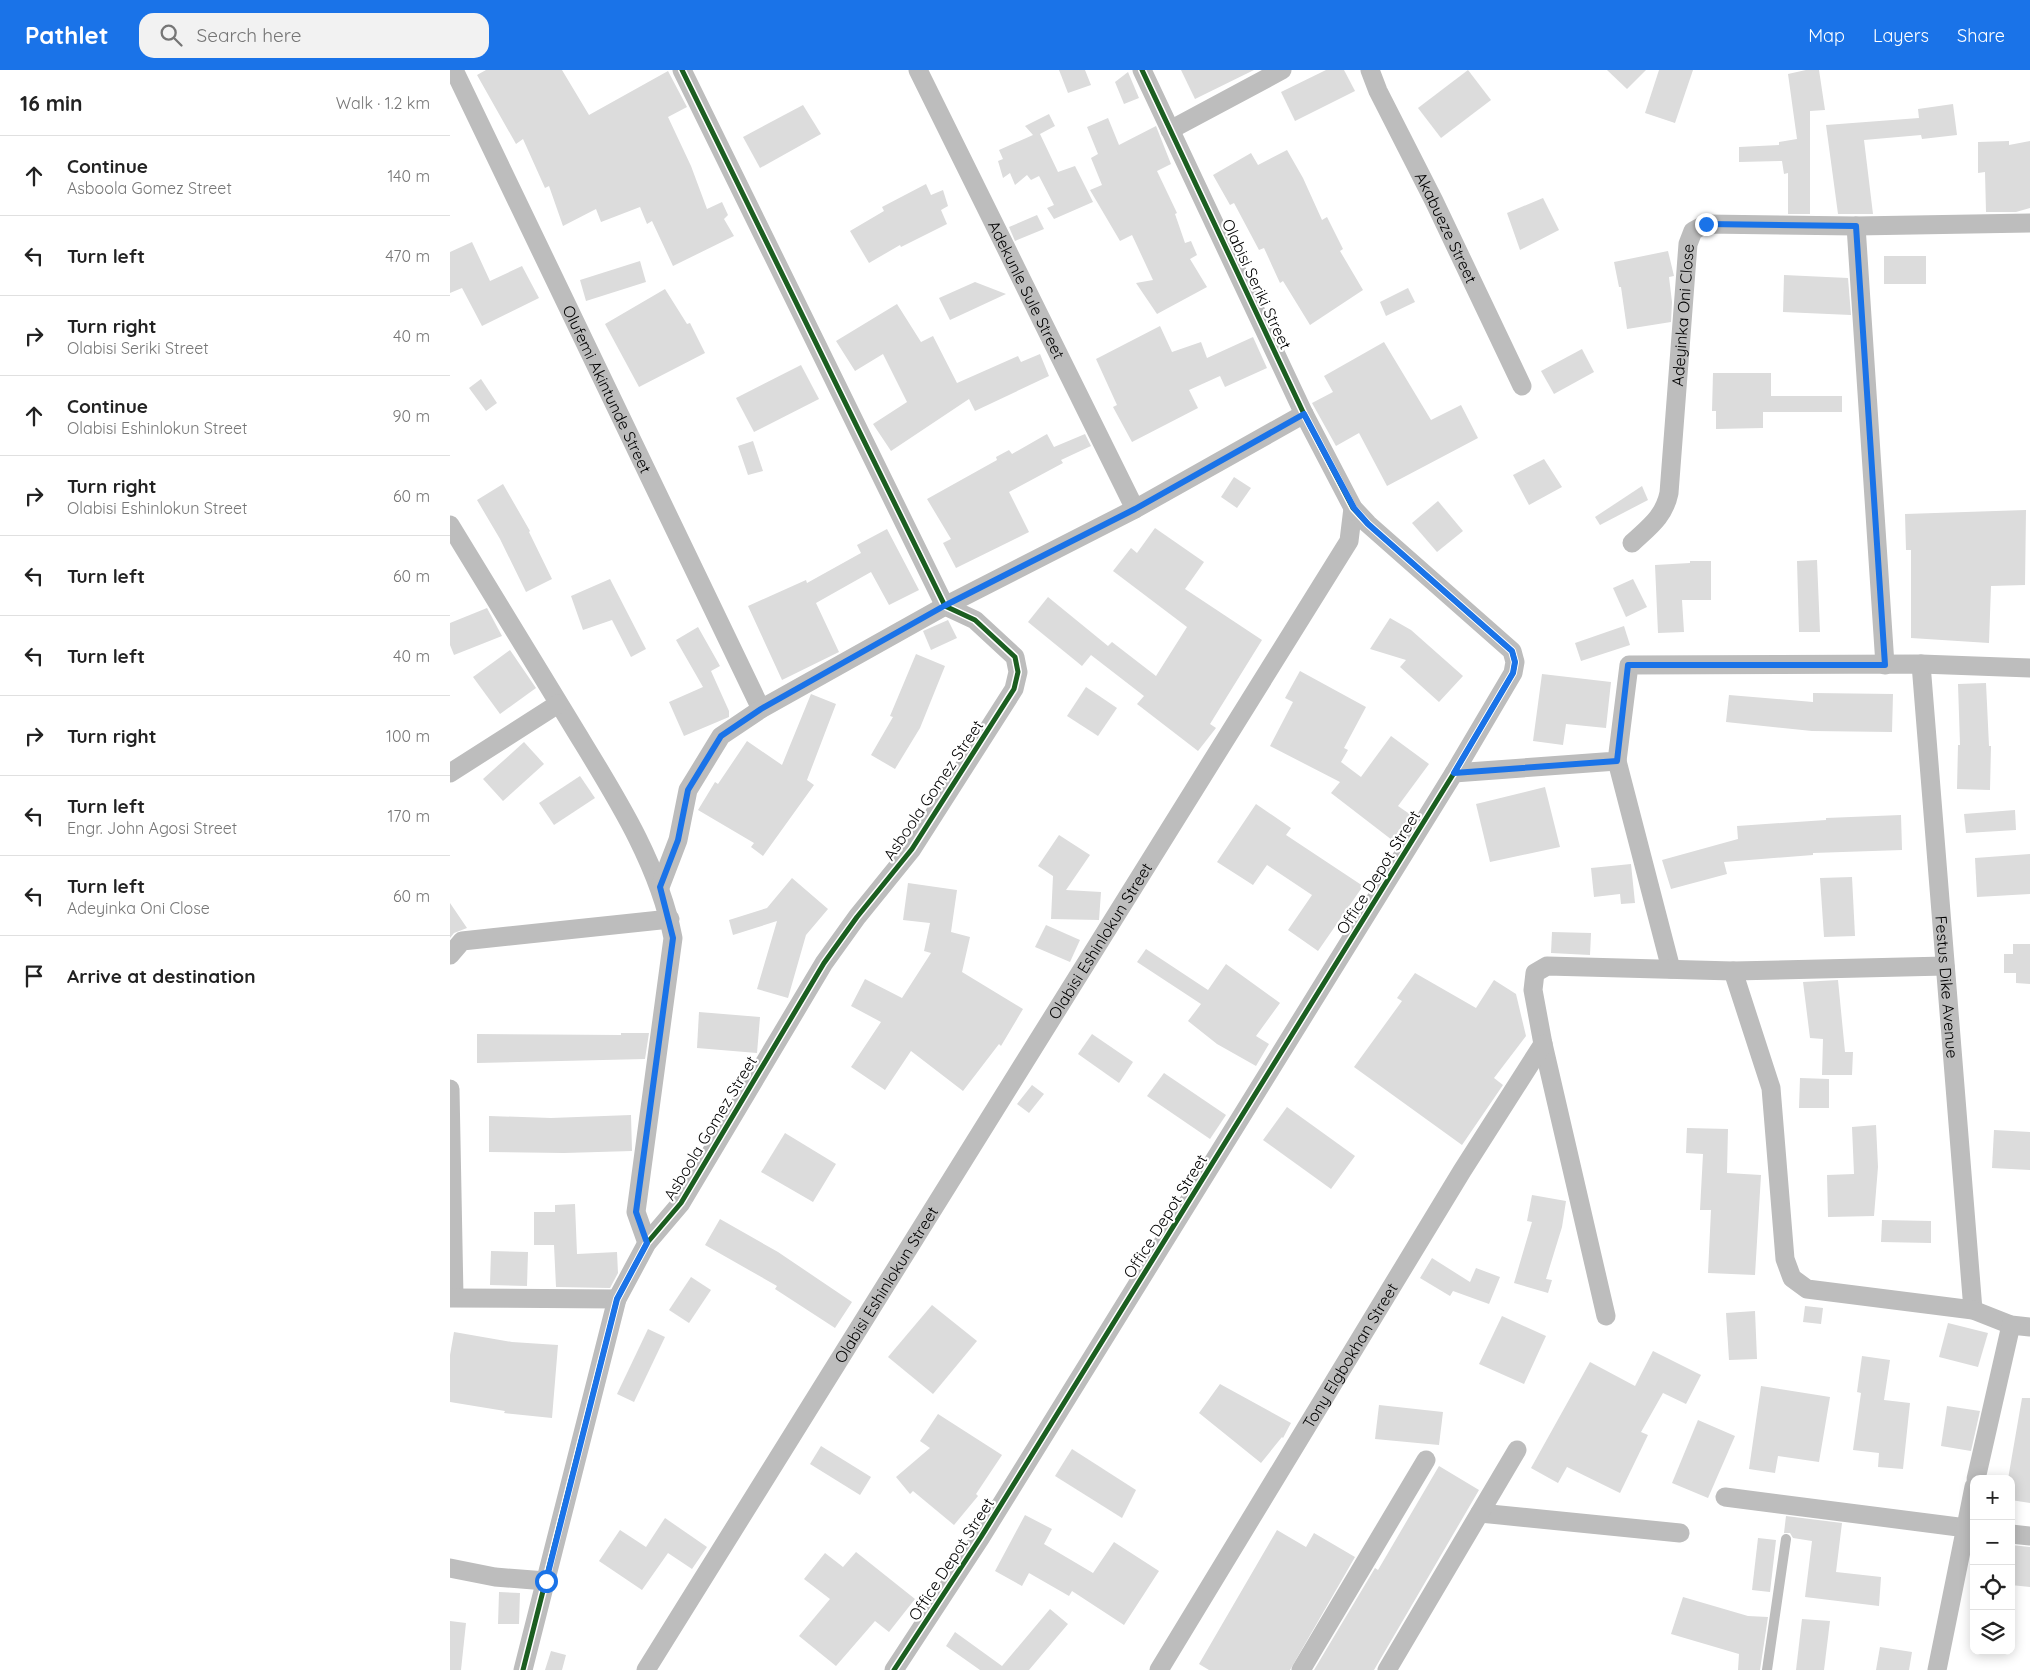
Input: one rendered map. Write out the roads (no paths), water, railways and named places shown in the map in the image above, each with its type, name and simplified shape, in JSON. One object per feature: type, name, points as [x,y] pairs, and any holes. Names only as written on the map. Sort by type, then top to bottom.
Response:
[{"type":"street","name":"Olufemi Akintunde Street","points":[[454,70],[761,709]]},
{"type":"street","points":[[682,70],[944,606]]},
{"type":"street","name":"Adekunle Sule Street","points":[[918,70],[1135,509]]},
{"type":"street","name":"Olabisi Seriki Street","points":[[1142,70],[1304,414],[1354,508]]},
{"type":"street","points":[[1170,130],[1282,70]]},
{"type":"street","name":"Akabueze Street","points":[[1370,70],[1378,92],[1434,201],[1522,386]]},
{"type":"street","name":"Adeyinka Oni Close","points":[[1632,542],[1659,519],[1666,508],[1670,493],[1688,244],[1693,231],[1706,224],[1856,226],[2030,223]]},
{"type":"street","points":[[1856,226],[1885,665]]},
{"type":"street","points":[[660,887],[678,840],[688,790],[721,736],[761,709],[944,606],[1135,509],[1304,414]]},
{"type":"street","points":[[1354,508],[1368,524],[1512,651],[1515,662],[1513,673],[1454,773]]},
{"type":"street","name":"Olabisi Eshinlokun Street","points":[[646,1670],[1349,541],[1354,508]]},
{"type":"street","points":[[450,526],[617,800],[660,887],[670,919],[673,938],[636,1212],[647,1243]]},
{"type":"street","name":"Asboola Gomez Street","points":[[523,1670],[617,1299],[647,1243],[681,1202],[824,963],[857,917],[912,849],[1014,689],[1018,672],[1015,657],[975,620],[944,606]]},
{"type":"street","points":[[1671,969],[1617,761],[1628,665],[1921,664],[2030,668]]},
{"type":"street","name":"Festus Dike Avenue","points":[[1921,664],[1973,1310]]},
{"type":"street","points":[[450,773],[558,704]]},
{"type":"street","points":[[1454,773],[1617,761]]},
{"type":"street","name":"Office Depot Street","points":[[894,1670],[981,1536],[1454,773]]},
{"type":"street","points":[[450,955],[462,941],[670,919]]},
{"type":"street","points":[[1606,1316],[1543,1044],[1533,990],[1535,973],[1547,966],[1733,971],[1945,966]]},
{"type":"street","points":[[1733,971],[1771,1088],[1786,1259],[1792,1278],[1807,1289],[1973,1310],[2011,1325],[2030,1327]]},
{"type":"street","name":"Tony Elgbokhan Street","points":[[1158,1670],[1462,1171],[1543,1044]]},
{"type":"street","points":[[450,1089],[452,1298],[617,1299]]},
{"type":"street","points":[[1977,1475],[2011,1325]]},
{"type":"street","points":[[1387,1670],[1517,1450]]},
{"type":"street","points":[[1301,1670],[1426,1460]]},
{"type":"street","points":[[1725,1497],[1969,1528],[1936,1670]]},
{"type":"street","points":[[1480,1513],[1680,1533]]},
{"type":"street","points":[[2015,1534],[2030,1536]]},
{"type":"street","points":[[450,1568],[495,1577],[546,1581]]},
{"type":"lane","points":[[1767,1670],[1786,1539]]}]
